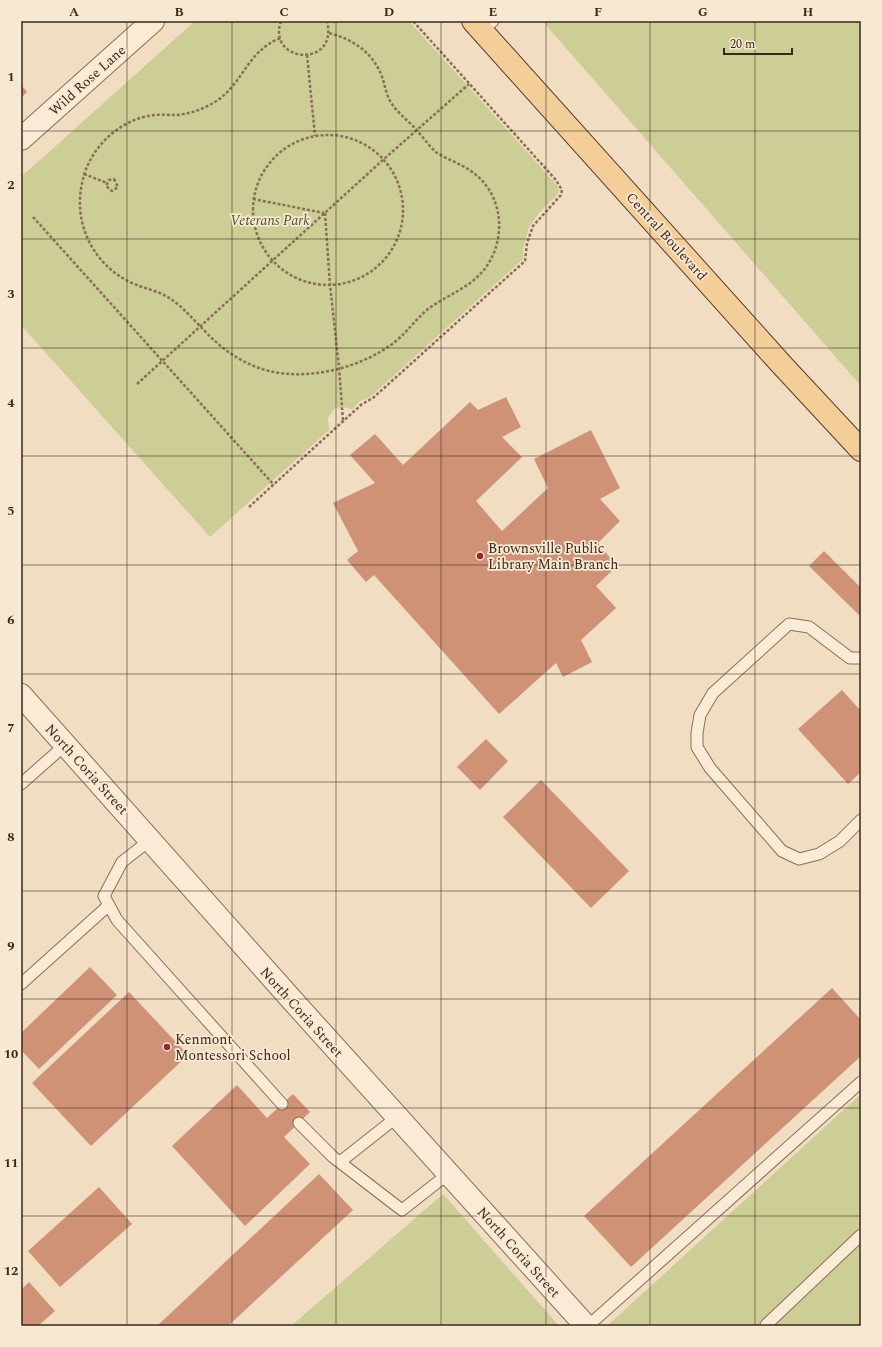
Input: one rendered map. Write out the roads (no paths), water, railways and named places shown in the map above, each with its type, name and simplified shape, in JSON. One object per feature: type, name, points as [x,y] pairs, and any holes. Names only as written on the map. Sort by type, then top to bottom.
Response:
[{"type":"main road","name":"Central Boulevard","points":[[483,24],[782,365],[861,450]]},
{"type":"street","name":"Wild Rose Lane","points":[[21,139],[152,21]]},
{"type":"street","name":"North Coria Street","points":[[21,695],[448,1174],[587,1326]]},
{"type":"lane","points":[[861,658],[850,658],[809,627],[788,624],[713,693],[700,716],[696,733],[697,747],[710,768],[782,851],[799,858],[819,854],[840,841],[861,820]]},
{"type":"lane","points":[[21,784],[65,744]]},
{"type":"lane","points":[[150,840],[122,862],[104,896],[117,920],[282,1104]]},
{"type":"lane","points":[[21,984],[109,905]]},
{"type":"lane","points":[[587,1326],[861,1082]]},
{"type":"lane","points":[[340,1162],[397,1117]]},
{"type":"lane","points":[[299,1123],[340,1162],[402,1210],[448,1174]]},
{"type":"lane","points":[[767,1326],[766,1325],[861,1235]]},
{"type":"place","name":"Brownsville Public Library Main Branch","points":[[480,556]]},
{"type":"place","name":"Kenmont Montessori School","points":[[167,1047]]},
{"type":"park label","name":"Veterans Park","points":[[270,220]]}]
